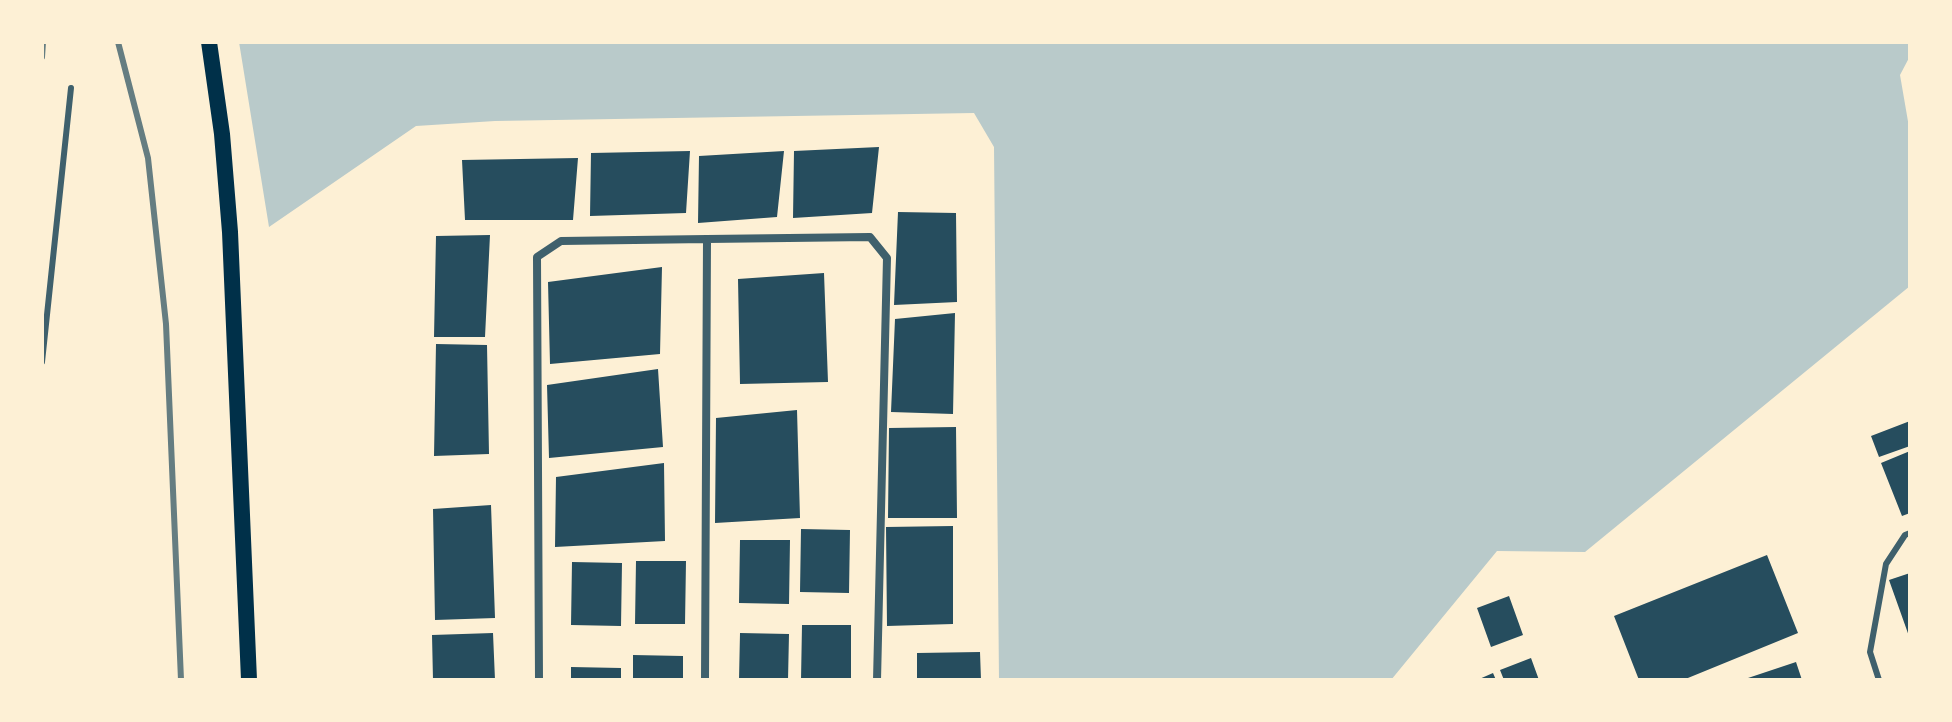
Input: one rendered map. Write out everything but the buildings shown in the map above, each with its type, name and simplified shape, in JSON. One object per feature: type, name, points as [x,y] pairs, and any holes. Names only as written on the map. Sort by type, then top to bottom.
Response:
[{"type":"main road","points":[[209,42],[222,134],[230,232],[249,680]]},
{"type":"street","points":[[539,680],[537,257],[561,241],[870,237],[887,258],[877,680]]},
{"type":"street","points":[[705,680],[707,239]]},
{"type":"lane","points":[[42,362],[71,88]]},
{"type":"lane","points":[[1879,680],[1870,652],[1886,564],[1905,535],[1910,533]]},
{"type":"shaded area","points":[[239,42],[1910,42],[1910,56],[1900,75],[1910,133],[1910,286],[1585,552],[1497,551],[1391,680],[999,680],[994,147],[974,113],[495,121],[416,126],[269,227]]},
{"type":"railway","points":[[42,57],[43,42]]},
{"type":"railway","points":[[118,42],[148,158],[166,324],[181,680]]}]
